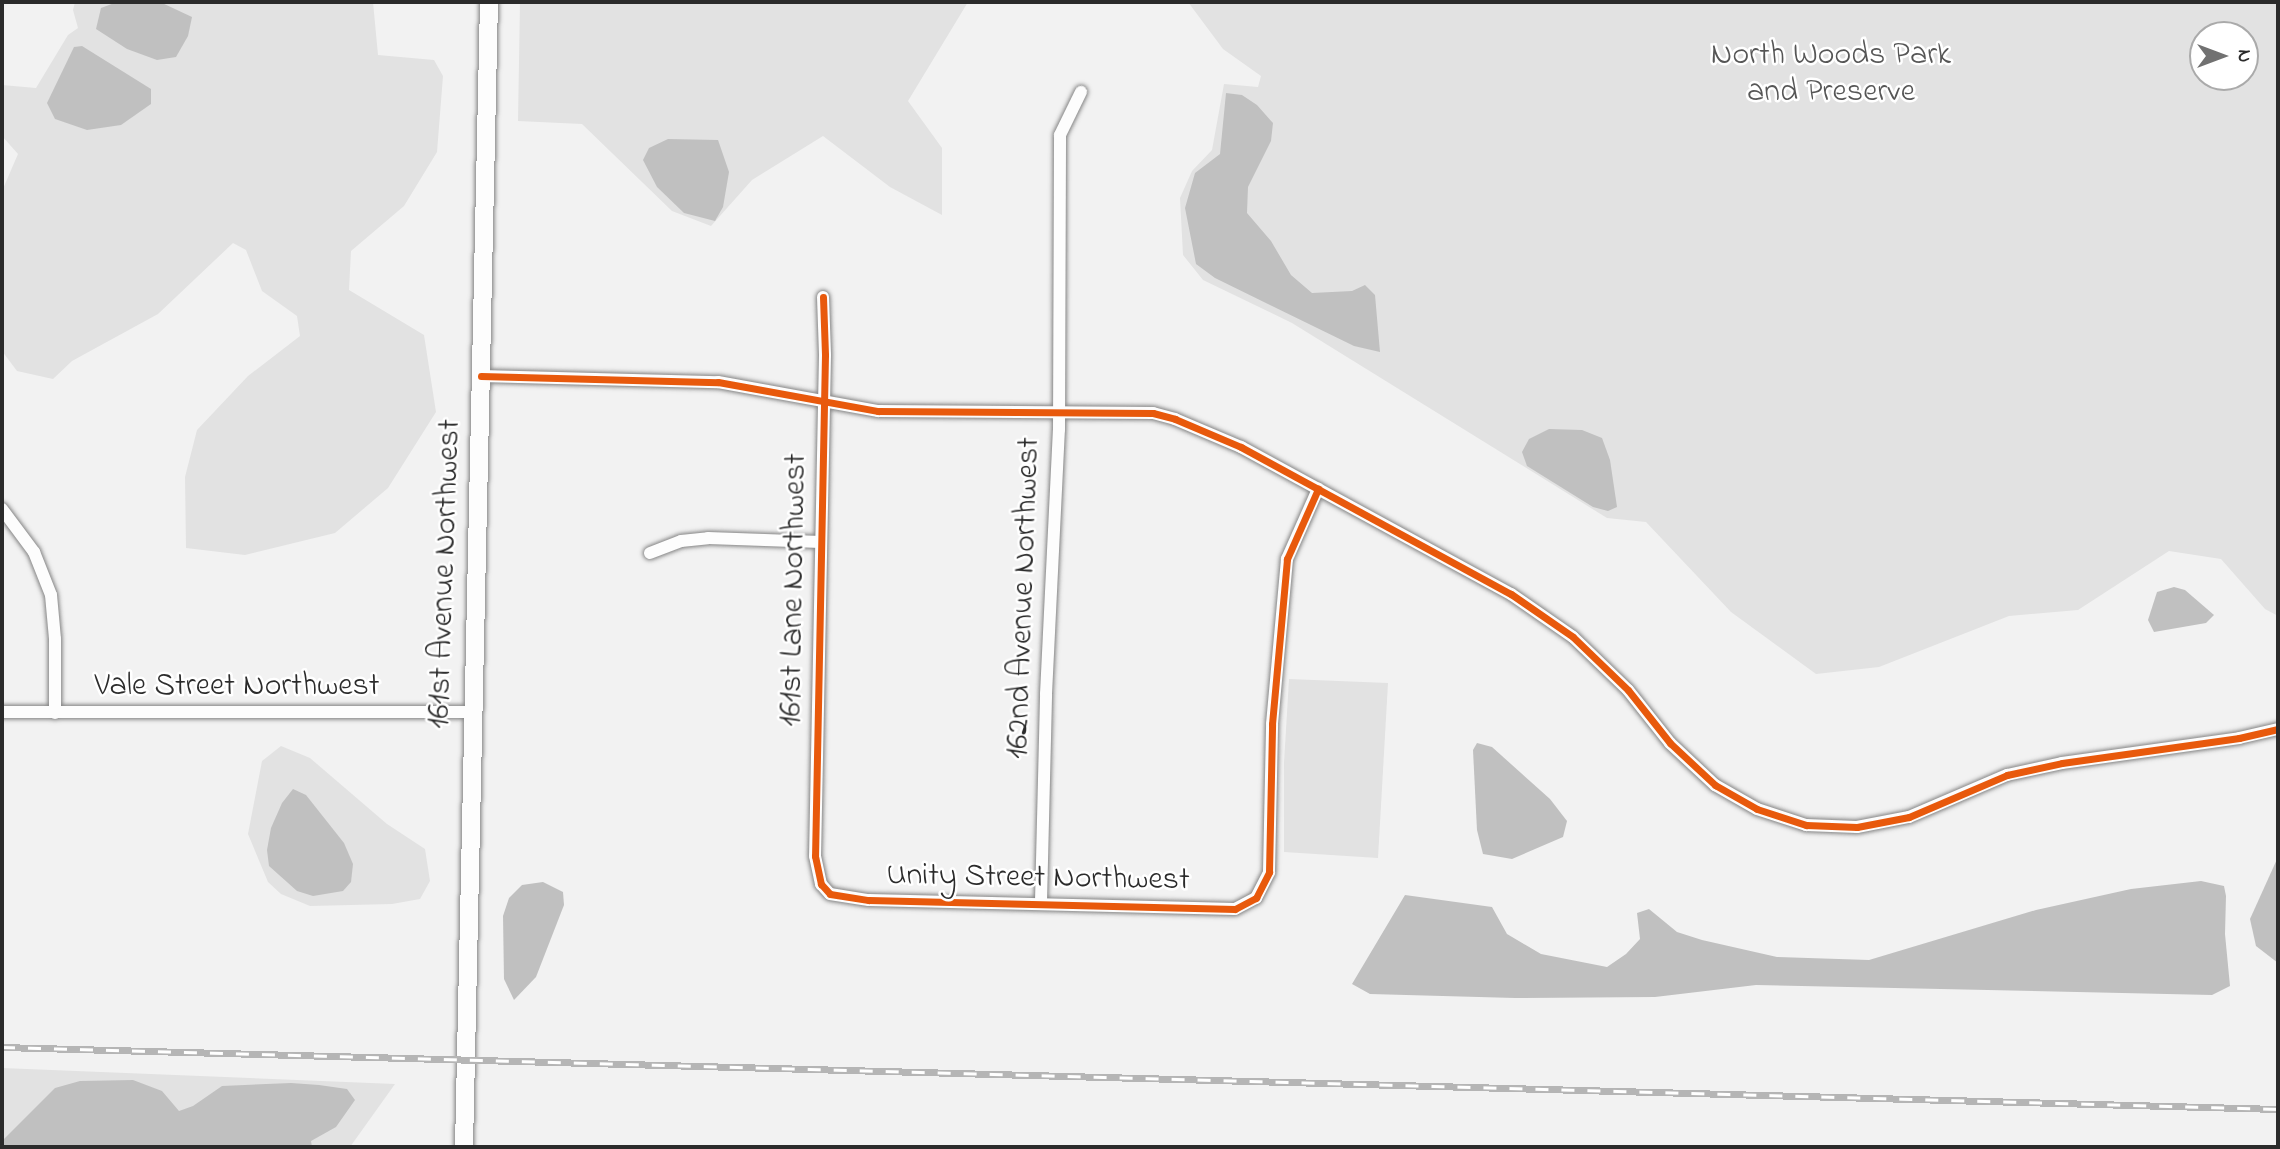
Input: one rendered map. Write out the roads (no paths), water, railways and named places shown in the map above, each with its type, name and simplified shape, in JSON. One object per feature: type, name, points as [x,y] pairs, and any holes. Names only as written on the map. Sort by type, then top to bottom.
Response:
[{"type":"main road","name":"161st Avenue Northwest","points":[[464,1147],[489,2]]},
{"type":"street","name":"162nd Avenue Northwest","points":[[1041,902],[1046,694],[1059,411],[1060,135],[1081,92]]},
{"type":"street","name":"161st Lane Northwest","points":[[821,884],[815,856],[824,298]]},
{"type":"street","points":[[481,376],[718,382],[878,411],[1153,413],[1175,419],[1241,447],[1511,594],[1573,637],[1628,690],[1670,743],[1715,785],[1756,809],[1806,825],[1857,827],[1909,817],[2007,775],[2062,763],[2253,736],[2278,729]]},
{"type":"street","name":"Unity Street Northwest","points":[[821,884],[830,894],[869,900],[1041,902],[1235,909],[1256,898],[1269,872],[1272,724],[1287,559],[1318,489]]},
{"type":"street","points":[[2,509],[34,552],[51,595],[55,639],[55,713]]},
{"type":"street","points":[[650,553],[681,541],[708,538],[821,542]]},
{"type":"street","name":"Vale Street Northwest","points":[[2,712],[472,712]]},
{"type":"railway","points":[[2,1047],[2278,1109]]},
{"type":"park label","name":"North Woods Park and Preserve","points":[[1831,76]]}]
